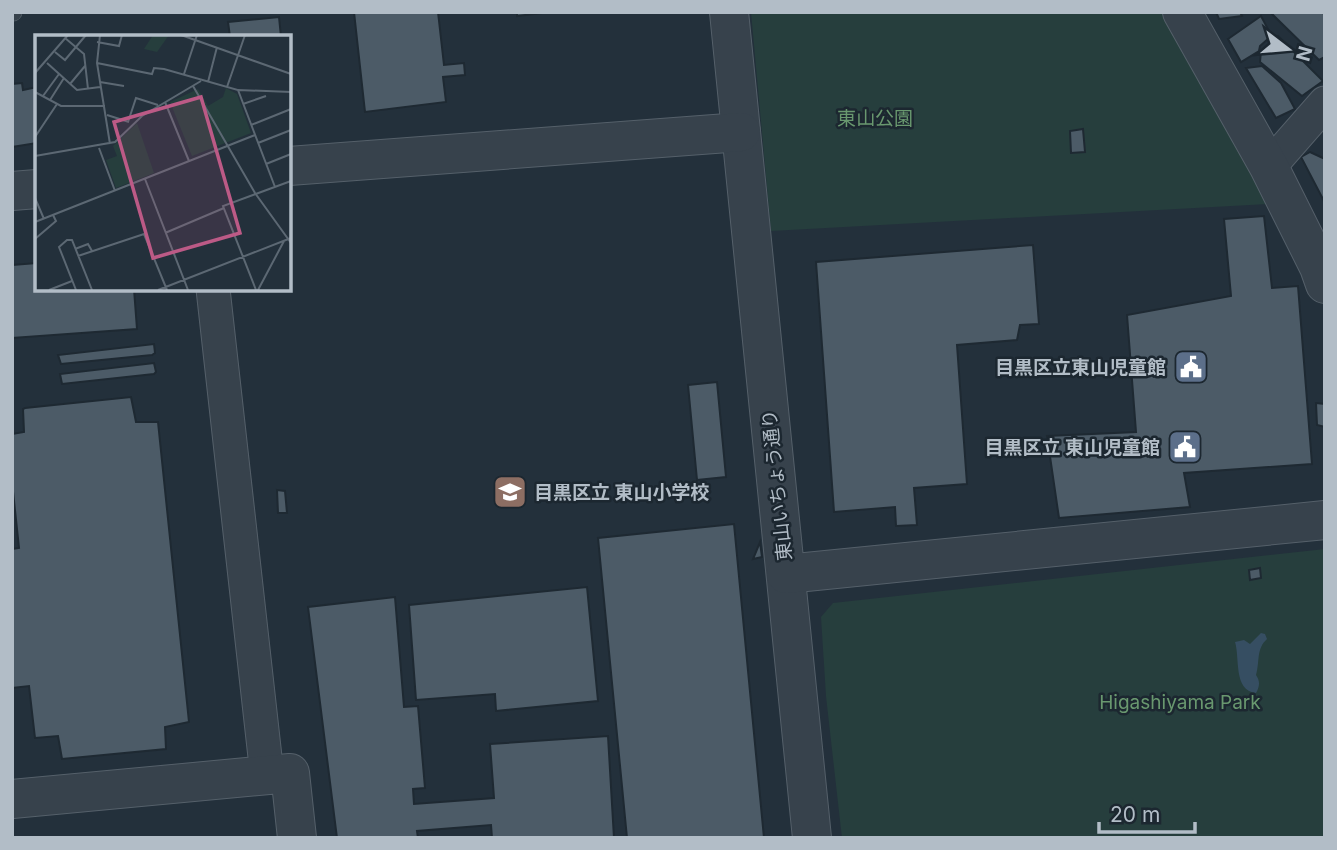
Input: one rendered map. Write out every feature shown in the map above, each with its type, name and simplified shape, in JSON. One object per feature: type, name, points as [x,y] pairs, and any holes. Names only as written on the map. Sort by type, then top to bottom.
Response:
[{"type":"street","name":"東山いちょう通り","points":[[729,12],[812,838]]},
{"type":"street","points":[[1182,12],[1269,167],[1325,284]]},
{"type":"street","points":[[1269,167],[1315,135],[1325,103]]},
{"type":"street","points":[[290,166],[741,132]]},
{"type":"street","points":[[12,191],[35,189]]},
{"type":"street","points":[[213,290],[267,775]]},
{"type":"street","points":[[786,574],[1325,520]]},
{"type":"street","points":[[12,799],[290,773],[297,838]]},
{"type":"green space","name":"東山公園","points":[[751,12],[1167,12],[1268,204],[771,231]]},
{"type":"green space","name":"Higashiyama Park","points":[[1325,549],[1325,838],[842,838],[826,696],[821,617],[833,603]]},
{"type":"water","points":[[1261,633],[1265,634],[1267,639],[1260,651],[1256,675],[1259,686],[1256,693],[1249,691],[1241,680],[1235,642],[1244,640],[1250,644]]},
{"type":"building","points":[[354,12],[438,12],[444,65],[464,63],[465,75],[443,77],[446,102],[365,112]]},
{"type":"building","points":[[517,12],[550,12],[517,16]]},
{"type":"building","points":[[1216,12],[1240,12],[1242,16],[1219,19]]},
{"type":"building","points":[[1270,12],[1322,12],[1325,15],[1325,57],[1319,60]]},
{"type":"building","points":[[1261,16],[1269,31],[1269,38],[1260,46],[1259,51],[1241,62],[1228,39]]},
{"type":"building","points":[[279,17],[281,35],[230,35],[228,22]]},
{"type":"building","points":[[1278,36],[1323,81],[1302,96],[1260,62],[1261,51]]},
{"type":"building","points":[[1262,66],[1281,83],[1295,109],[1276,118],[1246,68]]},
{"type":"building","points":[[22,83],[23,90],[35,87],[35,143],[12,147],[12,84]]},
{"type":"building","points":[[1083,129],[1085,152],[1071,153],[1070,131]]},
{"type":"building","points":[[1310,152],[1325,159],[1325,203],[1301,157]]},
{"type":"building","points":[[1264,216],[1272,288],[1298,286],[1312,464],[1184,473],[1190,507],[1059,518],[1047,436],[1136,432],[1127,315],[1231,296],[1224,219]]},
{"type":"building","points":[[1033,245],[1039,324],[1020,325],[1017,340],[957,345],[967,484],[914,488],[917,525],[896,526],[895,507],[834,512],[816,262]]},
{"type":"building","points":[[35,263],[35,290],[134,290],[137,329],[12,338],[12,265]]},
{"type":"building","points":[[154,344],[155,353],[152,355],[61,364],[58,355]]},
{"type":"building","points":[[154,363],[154,374],[62,384],[60,374]]},
{"type":"building","points":[[717,382],[726,477],[697,480],[688,385]]},
{"type":"building","points":[[131,397],[136,422],[158,422],[189,722],[165,727],[166,749],[62,759],[58,736],[35,738],[29,686],[12,688],[12,549],[19,548],[12,482],[12,434],[24,432],[25,408]]},
{"type":"building","points":[[1316,403],[1325,404],[1325,427],[1317,425]]},
{"type":"building","points":[[277,490],[285,491],[287,513],[278,513]]},
{"type":"building","points":[[734,524],[764,838],[627,838],[598,538]]},
{"type":"building","points":[[760,542],[762,557],[753,559]]},
{"type":"building","points":[[1260,568],[1261,578],[1250,580],[1249,570]]},
{"type":"building","points":[[587,587],[598,701],[496,711],[495,694],[416,700],[409,605]]},
{"type":"building","points":[[395,597],[404,707],[418,706],[425,788],[413,789],[414,804],[494,798],[490,744],[608,736],[614,838],[492,838],[491,825],[417,831],[418,838],[337,838],[308,607]]},
{"type":"place","name":"目黒区立東山児童館","points":[[1191,367]]},
{"type":"place","name":"目黒区立 東山児童館","points":[[1185,447]]},
{"type":"place","name":"目黒区立 東山小学校","points":[[510,492]]}]
